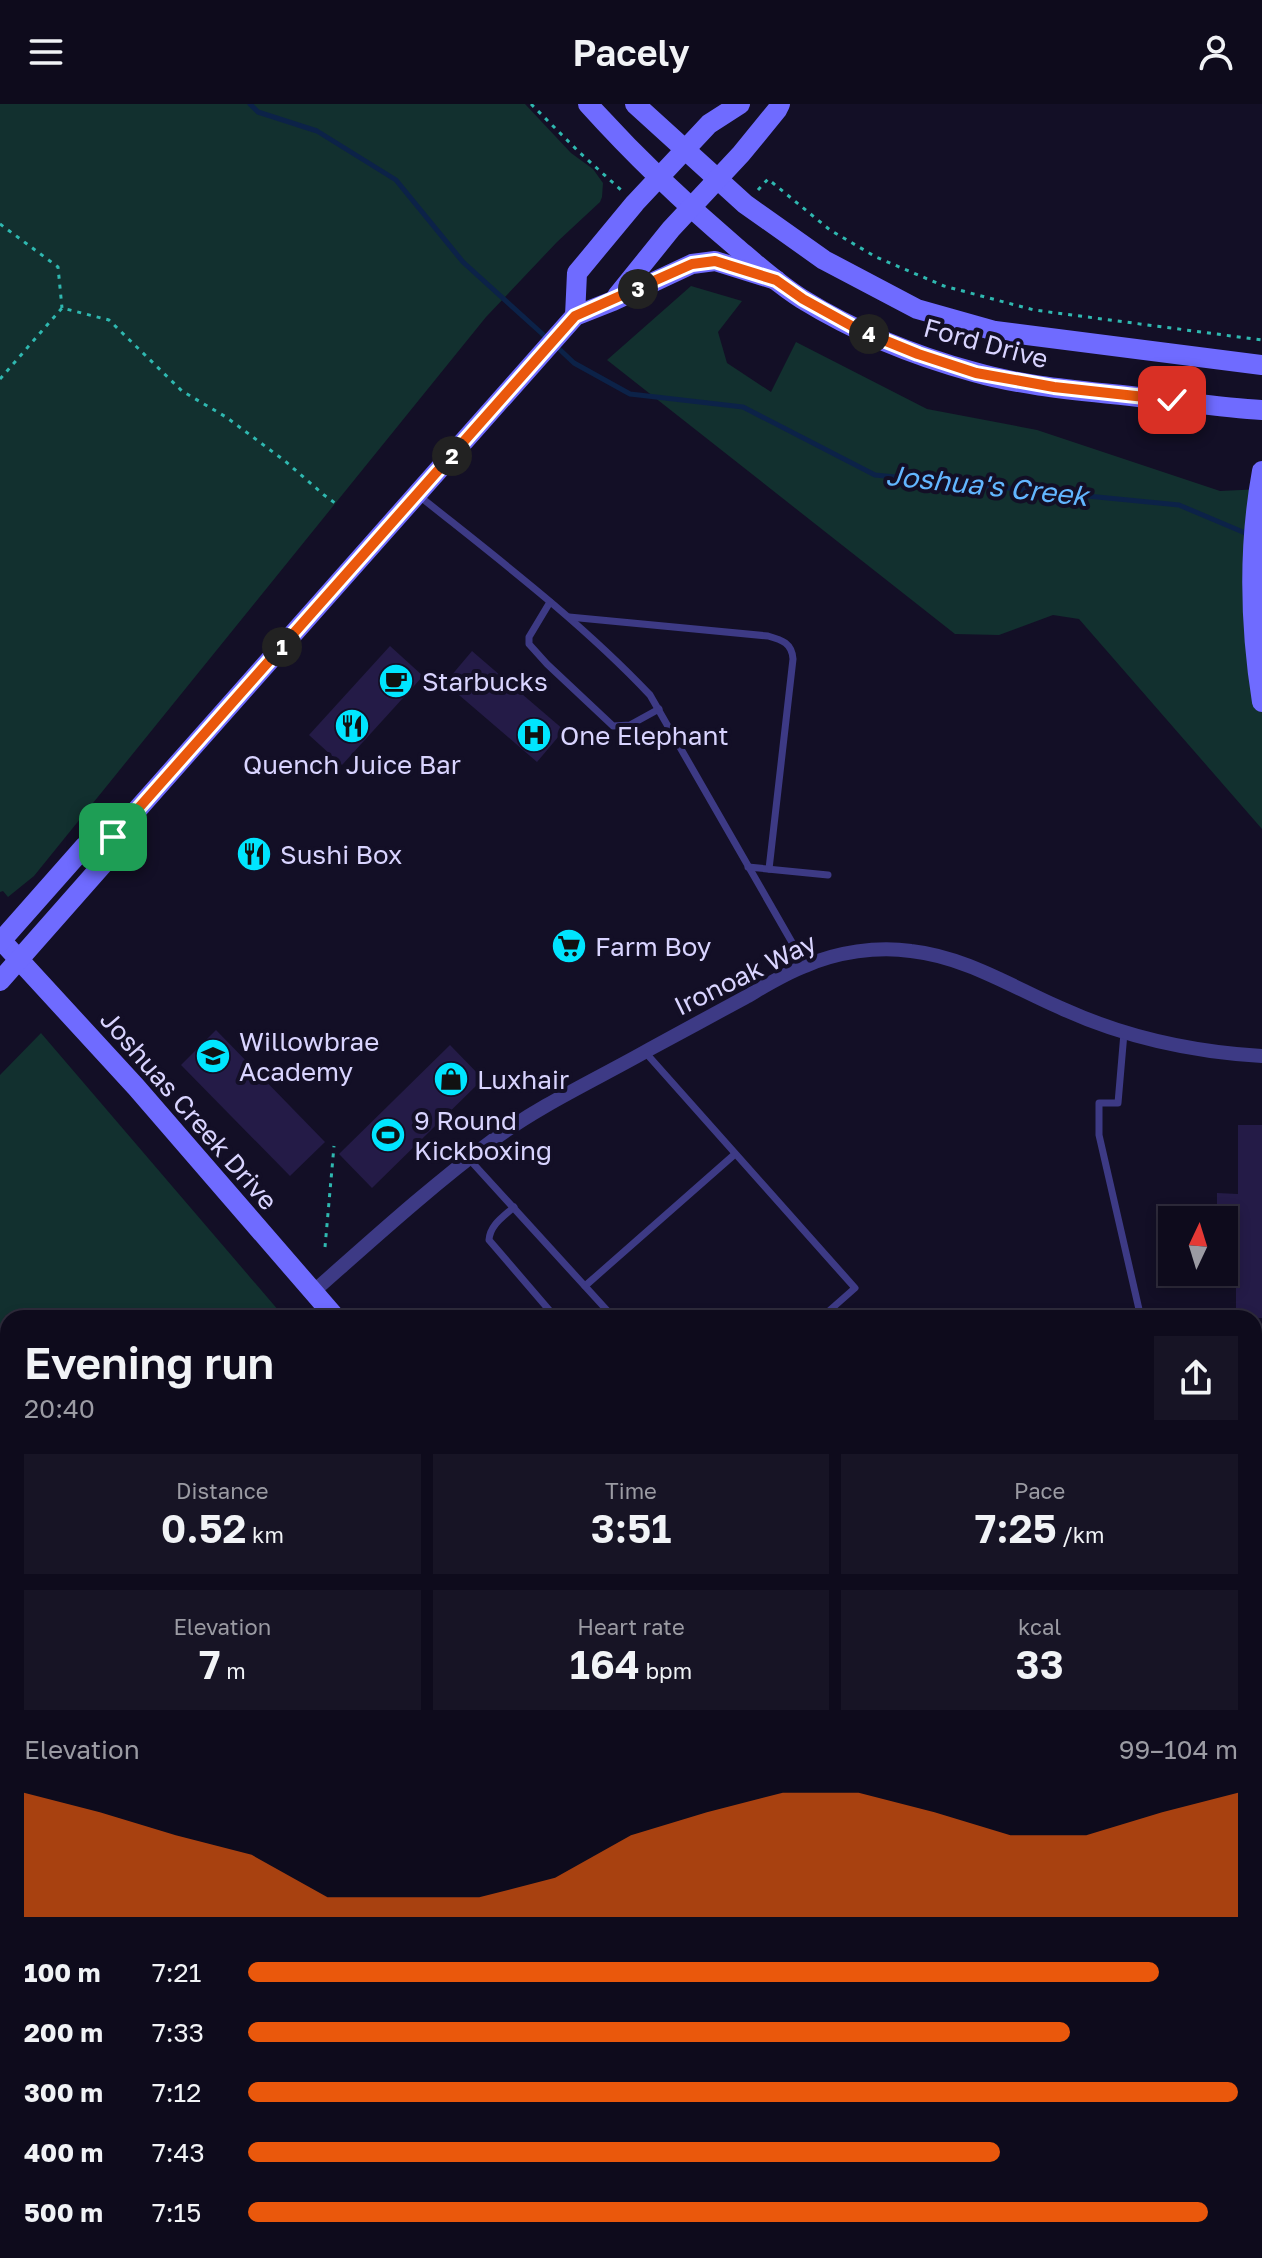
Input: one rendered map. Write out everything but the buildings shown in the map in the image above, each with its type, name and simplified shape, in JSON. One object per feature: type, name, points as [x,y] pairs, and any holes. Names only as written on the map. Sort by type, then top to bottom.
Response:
[{"type":"main road","name":"Ford Drive","points":[[588,104],[628,148],[691,207],[776,280],[859,330],[976,373],[1054,387],[1230,409],[1262,410]]},
{"type":"main road","name":"Ford Drive","points":[[635,104],[745,204],[824,260],[917,309],[995,331],[1262,365]]},
{"type":"main road","points":[[572,320],[577,273],[635,203],[709,124],[740,104]]},
{"type":"main road","points":[[613,301],[671,229],[741,154],[780,104]]},
{"type":"main road","points":[[0,981],[105,862],[113,837],[572,320],[692,264],[715,261],[776,280]]},
{"type":"main road","points":[[1262,471],[1253,546],[1252,607],[1262,702]]},
{"type":"main road","points":[[1,940],[85,846],[113,837]]},
{"type":"main road","name":"Joshuas Creek Drive","points":[[1,940],[145,1098],[329,1310]]},
{"type":"street","name":"Ironoak Way","points":[[313,1292],[421,1197],[495,1138],[805,965],[841,955],[882,949],[933,955],[965,964],[1064,1010],[1124,1033],[1172,1046],[1262,1056]]},
{"type":"lane","points":[[418,495],[550,602],[650,695],[805,965]]},
{"type":"lane","points":[[550,602],[529,637],[529,644],[547,664],[613,726],[630,725],[659,709]]},
{"type":"lane","points":[[566,617],[768,636],[787,642],[793,659],[769,869]]},
{"type":"lane","points":[[748,867],[828,875]]},
{"type":"lane","points":[[1124,1033],[1118,1103],[1099,1103],[1099,1135],[1139,1310]]},
{"type":"lane","points":[[645,1052],[855,1288],[830,1310]]},
{"type":"lane","points":[[585,1286],[735,1154]]},
{"type":"lane","points":[[469,1159],[607,1310]]},
{"type":"lane","points":[[514,1207],[493,1226],[489,1240],[549,1310]]},
{"type":"path","points":[[531,104],[635,203]]},
{"type":"path","points":[[745,204],[768,179],[830,230],[876,257],[944,286],[1034,310],[1262,340]]},
{"type":"path","points":[[0,224],[58,267],[62,308],[0,379]]},
{"type":"path","points":[[62,308],[109,320],[182,391],[226,417],[274,452],[339,506]]},
{"type":"path","points":[[325,1247],[334,1146]]},
{"type":"green space","points":[[0,104],[525,104],[571,153],[593,169],[603,183],[600,202],[486,317],[34,876],[8,897],[3,891],[0,892]]},
{"type":"green space","points":[[691,286],[742,301],[718,332],[727,363],[771,392],[796,342],[927,409],[1037,430],[1220,491],[1262,489],[1262,829],[1079,619],[1053,615],[999,635],[955,634],[607,360]]},
{"type":"green space","points":[[41,1033],[278,1310],[0,1310],[0,1075]]},
{"type":"waterway","name":"Joshua's Creek","points":[[250,104],[258,112],[317,131],[396,180],[463,262],[548,339]]},
{"type":"waterway","name":"Joshua's Creek","points":[[556,346],[574,363],[630,394],[743,407],[875,475],[1179,505],[1250,535]]},
{"type":"place","name":"Starbucks","points":[[396,681]]},
{"type":"place","name":"Quench Juice Bar","points":[[352,726]]},
{"type":"place","name":"One Elephant","points":[[534,735]]},
{"type":"place","name":"Sushi Box","points":[[254,854]]},
{"type":"place","name":"Farm Boy","points":[[569,946]]},
{"type":"place","name":"Willowbrae Academy","points":[[213,1056]]},
{"type":"place","name":"Luxhair","points":[[451,1079]]},
{"type":"place","name":"9 Round Kickboxing","points":[[388,1135]]},
{"type":"route","points":[[113,837],[575,316],[692,264],[715,261],[776,280],[859,330],[976,373],[1054,387],[1172,400]]}]
